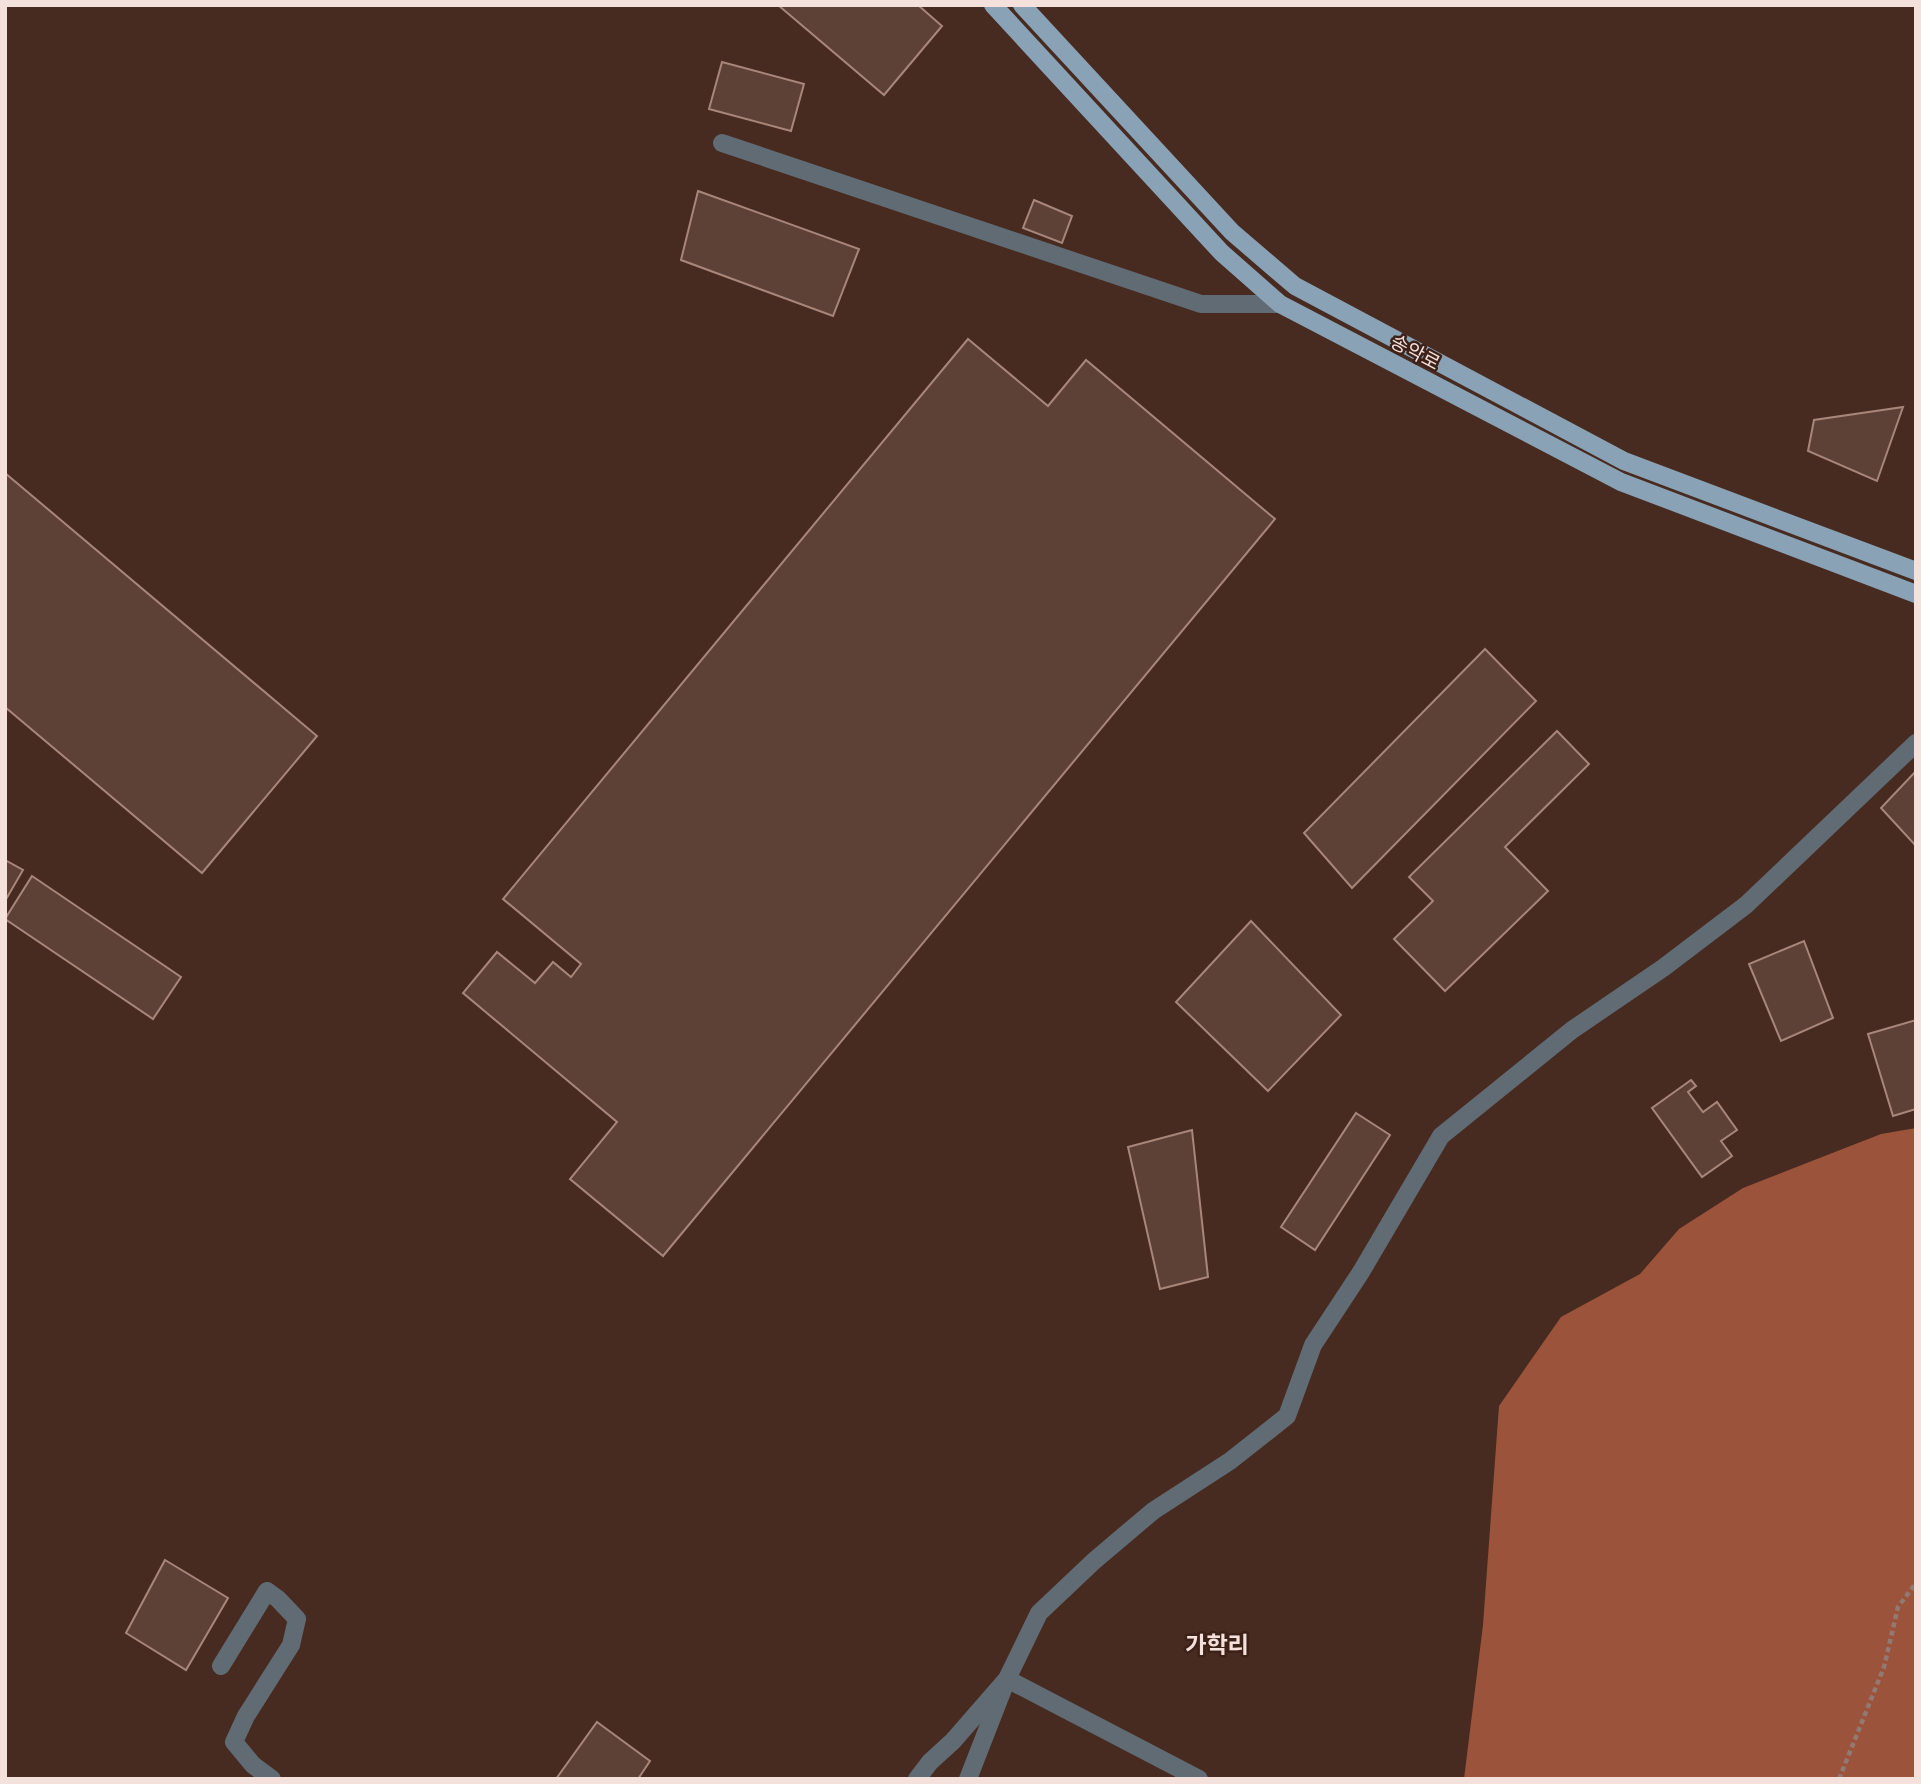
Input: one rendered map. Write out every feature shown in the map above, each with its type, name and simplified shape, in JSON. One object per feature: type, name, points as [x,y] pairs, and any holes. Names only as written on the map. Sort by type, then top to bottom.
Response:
[{"type":"main road","name":"송악로","points":[[993,5],[1222,253],[1280,304],[1621,482],[1916,594]]},
{"type":"main road","points":[[1023,5],[1232,232],[1295,286],[1624,461],[1916,571]]},
{"type":"street","points":[[722,143],[1201,304],[1280,304]]},
{"type":"street","points":[[968,1779],[1006,1679],[1039,1613],[1095,1560],[1153,1511],[1230,1461],[1287,1416],[1313,1346],[1361,1272],[1441,1136],[1572,1030],[1663,968],[1746,905],[1916,743]]},
{"type":"street","points":[[221,1666],[267,1591],[297,1619],[291,1646],[246,1716],[234,1742],[253,1765],[272,1779]]},
{"type":"street","points":[[917,1779],[1006,1679]]},
{"type":"street","points":[[1006,1679],[1199,1779]]},
{"type":"path","points":[[1839,1779],[1884,1667],[1898,1607],[1916,1583]]},
{"type":"shaded area","points":[[1916,1128],[1916,1779],[1464,1779],[1483,1625],[1499,1406],[1561,1317],[1640,1274],[1679,1229],[1743,1188],[1881,1134]]},
{"type":"building","points":[[778,5],[918,5],[942,26],[884,95]]},
{"type":"building","points":[[722,62],[804,84],[791,131],[709,109]]},
{"type":"building","points":[[698,191],[859,249],[833,316],[681,260]]},
{"type":"building","points":[[1034,200],[1072,216],[1062,243],[1023,228]]},
{"type":"building","points":[[968,339],[1048,406],[1086,360],[1275,519],[663,1256],[570,1179],[617,1122],[463,993],[497,952],[535,983],[553,962],[571,977],[581,964],[503,899]]},
{"type":"building","points":[[1903,407],[1877,481],[1808,451],[1814,420]]},
{"type":"building","points":[[5,473],[317,736],[202,873],[5,707]]},
{"type":"building","points":[[1485,649],[1536,701],[1352,888],[1304,833]]},
{"type":"building","points":[[1557,731],[1589,764],[1505,847],[1548,891],[1445,991],[1394,939],[1433,901],[1409,877]]},
{"type":"building","points":[[1916,771],[1916,846],[1881,808]]},
{"type":"building","points":[[5,860],[23,870],[5,901]]},
{"type":"building","points":[[32,876],[181,977],[153,1019],[5,919]]},
{"type":"building","points":[[1251,921],[1341,1015],[1268,1091],[1176,1002]]},
{"type":"building","points":[[1804,941],[1833,1018],[1781,1041],[1749,964]]},
{"type":"building","points":[[1916,1020],[1916,1109],[1893,1116],[1868,1034]]},
{"type":"building","points":[[1691,1080],[1696,1086],[1688,1092],[1703,1112],[1717,1102],[1737,1130],[1721,1141],[1732,1156],[1702,1177],[1652,1108]]},
{"type":"building","points":[[1356,1113],[1390,1135],[1315,1250],[1281,1227]]},
{"type":"building","points":[[1192,1130],[1208,1277],[1160,1289],[1128,1147]]},
{"type":"building","points":[[165,1560],[228,1598],[186,1670],[126,1633]]},
{"type":"building","points":[[597,1722],[650,1761],[638,1779],[556,1779]]},
{"type":"district","name":"가학리","points":[[1217,1643]]}]
